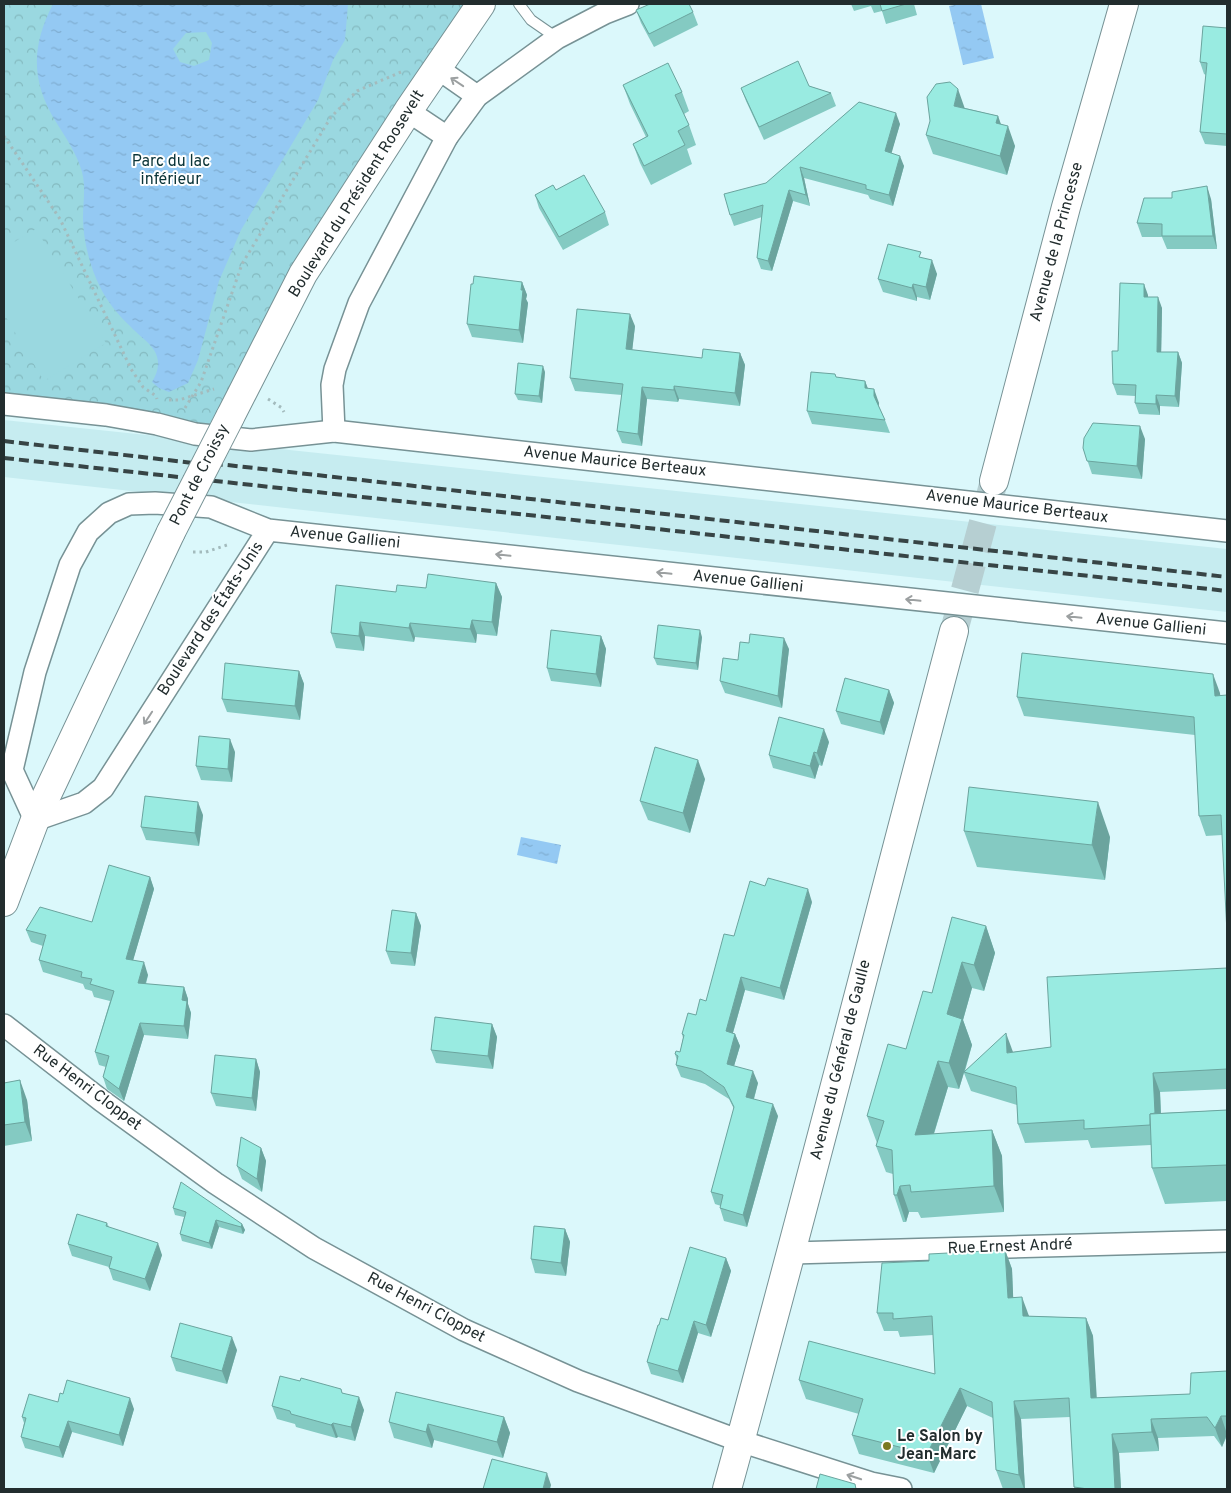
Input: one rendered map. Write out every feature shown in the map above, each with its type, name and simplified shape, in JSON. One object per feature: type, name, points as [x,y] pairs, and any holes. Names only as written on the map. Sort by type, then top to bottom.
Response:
[{"type":"street","name":"Boulevard du Président Roosevelt","points":[[230,417],[303,274],[408,111],[481,4]]},
{"type":"street","points":[[334,431],[332,385],[335,369],[359,303],[447,137],[478,96],[558,38],[605,13],[628,4]]},
{"type":"street","name":"Avenue de la Princesse","points":[[994,481],[1066,207],[1124,4]]},
{"type":"street","points":[[437,68],[478,96]]},
{"type":"street","points":[[408,111],[447,137]]},
{"type":"street","name":"Avenue Maurice Berteaux","points":[[4,404],[106,415],[195,434],[251,440],[334,431],[1227,531]]},
{"type":"street","name":"Pont de Croissy","points":[[166,542],[230,417]]},
{"type":"street","name":"Boulevard des États-Unis","points":[[155,502],[211,507],[268,530],[103,788],[84,803],[35,820],[12,770],[35,672],[70,565],[88,532],[109,513],[129,504],[155,502]]},
{"type":"street","name":"Avenue Gallieni","points":[[268,530],[1227,633]]},
{"type":"street","points":[[4,902],[35,820],[166,542]]},
{"type":"street","name":"Avenue du Général de Gaulle","points":[[727,1489],[792,1253],[954,631]]},
{"type":"street","name":"Rue Henri Cloppet","points":[[4,1025],[102,1101],[215,1183],[314,1248],[464,1330],[578,1381],[740,1441],[871,1483],[901,1489]]},
{"type":"street","name":"Rue Ernest André","points":[[792,1253],[1227,1241]]},
{"type":"lane","points":[[519,4],[531,20],[558,38]]},
{"type":"path","points":[[163,426],[194,395],[201,382],[242,264],[331,117],[357,92],[402,72]]},
{"type":"path","points":[[4,136],[60,219],[131,369],[143,387],[156,396],[174,401],[194,395]]},
{"type":"path","points":[[246,385],[282,408],[295,435]]},
{"type":"path","points":[[156,396],[163,426]]},
{"type":"path","points":[[166,542],[206,552],[268,530]]},
{"type":"shaded area","points":[[4,420],[1227,549],[1227,612],[4,477]]},
{"type":"green space","name":"Parc du lac inférieur","points":[[4,4],[481,4],[219,438],[4,404]]},
{"type":"green space","points":[[36,229],[106,343],[44,381],[4,314],[4,248]]},
{"type":"water","points":[[53,4],[348,4],[345,40],[333,60],[318,100],[241,230],[219,281],[198,360],[188,383],[169,392],[159,388],[152,382],[158,367],[154,350],[109,303],[96,279],[90,262],[83,226],[84,189],[82,172],[74,152],[48,107],[38,78],[38,49],[46,20]],"holes":[[[206,32],[212,43],[209,60],[194,66],[180,62],[173,49],[186,33]]]},
{"type":"water","points":[[981,4],[994,58],[963,65],[949,6]]},
{"type":"water","points":[[521,837],[561,845],[557,864],[517,855]]},
{"type":"building","points":[[650,4],[689,4],[693,12],[649,34],[636,10]]},
{"type":"building","points":[[880,4],[906,4],[882,11]]},
{"type":"building","points":[[1203,26],[1227,28],[1227,134],[1200,132],[1207,63],[1200,62]]},
{"type":"building","points":[[798,61],[809,86],[831,93],[759,127],[741,88]]},
{"type":"building","points":[[668,63],[682,92],[675,95],[689,125],[678,131],[685,145],[644,166],[633,144],[648,136],[623,85]]},
{"type":"building","points":[[950,82],[958,89],[954,106],[998,116],[996,123],[1008,126],[1000,156],[926,135],[930,121],[927,97],[936,84]]},
{"type":"building","points":[[859,102],[896,113],[885,151],[900,156],[889,195],[866,189],[866,185],[800,167],[806,195],[789,190],[768,261],[757,258],[763,205],[730,215],[724,194],[766,183]]},
{"type":"building","points":[[584,175],[605,212],[559,237],[535,195],[553,185],[556,190]]},
{"type":"building","points":[[1207,186],[1213,236],[1162,236],[1162,224],[1137,223],[1144,198],[1172,198],[1172,192]]},
{"type":"building","points":[[888,244],[921,252],[919,257],[932,260],[926,287],[913,284],[912,288],[878,279]]},
{"type":"building","points":[[474,276],[522,282],[519,330],[467,324],[471,284],[473,284]]},
{"type":"building","points":[[1120,283],[1144,284],[1144,297],[1158,297],[1157,352],[1178,352],[1175,396],[1156,395],[1156,404],[1135,403],[1136,385],[1113,384],[1112,351],[1118,351]]},
{"type":"building","points":[[577,309],[630,314],[626,349],[702,358],[703,349],[740,353],[735,393],[674,386],[674,390],[642,387],[638,434],[617,431],[623,384],[570,378]]},
{"type":"building","points":[[518,363],[543,366],[539,396],[515,394]]},
{"type":"building","points":[[811,372],[835,374],[836,377],[865,381],[865,388],[874,389],[874,396],[885,420],[807,411]]},
{"type":"building","points":[[1093,423],[1140,426],[1137,466],[1087,461],[1083,448],[1084,438]]},
{"type":"building","points":[[428,574],[496,583],[492,622],[472,620],[470,629],[410,623],[409,628],[360,622],[359,636],[331,633],[336,585],[396,592],[397,585],[426,588]]},
{"type":"building","points":[[658,625],[700,630],[696,663],[654,658]]},
{"type":"building","points":[[551,630],[601,636],[596,674],[547,668]]},
{"type":"building","points":[[750,634],[784,638],[778,696],[720,681],[723,658],[738,660],[740,642],[749,643]]},
{"type":"building","points":[[1022,653],[1213,674],[1215,696],[1227,695],[1227,933],[1221,815],[1199,816],[1194,717],[1017,697]]},
{"type":"building","points":[[225,663],[299,671],[295,706],[222,699]]},
{"type":"building","points":[[845,678],[889,690],[880,722],[836,711]]},
{"type":"building","points":[[779,717],[824,729],[817,753],[814,752],[810,766],[769,755]]},
{"type":"building","points":[[199,736],[230,739],[228,769],[196,766]]},
{"type":"building","points":[[655,747],[698,760],[683,813],[640,801]]},
{"type":"building","points":[[969,787],[1098,802],[1092,845],[964,831]]},
{"type":"building","points":[[145,796],[198,802],[195,833],[141,827]]},
{"type":"building","points":[[109,865],[150,877],[126,959],[144,962],[138,983],[184,987],[182,1000],[187,1001],[184,1026],[140,1023],[119,1089],[103,1077],[109,1056],[95,1052],[114,991],[90,984],[92,979],[81,977],[82,972],[39,960],[46,935],[26,930],[40,907],[92,922]]},
{"type":"building","points":[[768,878],[808,889],[780,988],[741,977],[726,1031],[735,1034],[727,1064],[753,1071],[746,1097],[773,1104],[743,1215],[720,1208],[723,1195],[711,1192],[734,1107],[724,1087],[701,1071],[676,1065],[678,1056],[675,1054],[676,1051],[680,1052],[684,1035],[682,1034],[688,1013],[696,1015],[700,999],[706,1001],[724,934],[734,936],[750,881],[765,886]]},
{"type":"building","points":[[392,910],[416,913],[411,953],[386,951]]},
{"type":"building","points":[[952,917],[986,926],[974,965],[962,962],[947,1014],[962,1019],[949,1063],[938,1061],[915,1135],[992,1130],[994,1186],[911,1192],[910,1185],[900,1186],[897,1195],[894,1195],[892,1150],[876,1146],[884,1121],[867,1116],[888,1044],[906,1049],[923,991],[932,993]]},
{"type":"building","points":[[1227,968],[1227,1069],[1153,1073],[1155,1113],[1150,1114],[1150,1125],[1084,1129],[1084,1120],[1018,1124],[1016,1087],[964,1072],[1006,1033],[1007,1053],[1051,1047],[1047,977]]},
{"type":"building","points":[[435,1017],[492,1024],[488,1056],[431,1050]]},
{"type":"building","points":[[215,1055],[256,1059],[252,1098],[211,1093]]},
{"type":"building","points":[[20,1080],[25,1122],[4,1125],[4,1083]]},
{"type":"building","points":[[1227,1110],[1227,1165],[1152,1168],[1150,1114]]},
{"type":"building","points":[[241,1137],[261,1148],[257,1179],[237,1166]]},
{"type":"building","points":[[181,1182],[242,1224],[241,1227],[216,1220],[209,1243],[180,1234],[186,1212],[173,1208]]},
{"type":"building","points":[[77,1214],[107,1223],[106,1226],[158,1243],[145,1279],[109,1268],[112,1257],[68,1244]]},
{"type":"building","points":[[534,1226],[565,1229],[561,1263],[531,1259]]},
{"type":"building","points":[[690,1247],[726,1258],[706,1325],[694,1321],[678,1371],[647,1362],[661,1318],[668,1320]]},
{"type":"building","points":[[1005,1250],[1008,1298],[1022,1297],[1023,1316],[1086,1318],[1091,1398],[1190,1394],[1191,1373],[1227,1371],[1227,1416],[1221,1416],[1215,1428],[1207,1417],[1151,1419],[1152,1432],[1112,1434],[1115,1489],[1088,1489],[1074,1487],[1069,1398],[1014,1401],[1019,1475],[996,1470],[992,1402],[960,1388],[927,1454],[852,1435],[863,1399],[799,1380],[809,1341],[935,1374],[932,1316],[893,1319],[893,1313],[877,1313],[882,1263],[929,1261],[929,1254]]},
{"type":"building","points":[[180,1323],[232,1337],[222,1371],[171,1357]]},
{"type":"building","points":[[280,1376],[300,1381],[301,1378],[341,1389],[342,1393],[359,1397],[351,1427],[333,1423],[331,1425],[291,1414],[290,1411],[272,1406]]},
{"type":"building","points":[[67,1380],[130,1398],[119,1435],[68,1421],[59,1447],[21,1437],[26,1418],[22,1417],[29,1394],[58,1402],[60,1393],[63,1394]]},
{"type":"building","points":[[396,1392],[504,1417],[497,1442],[428,1424],[426,1432],[389,1422]]},
{"type":"building","points":[[492,1459],[547,1473],[543,1489],[483,1489]]},
{"type":"building","points":[[820,1474],[855,1484],[856,1489],[816,1489]]},
{"type":"tunnel","points":[[954,631],[994,481]]},
{"type":"railway","points":[[4,441],[1227,577]]},
{"type":"railway","points":[[4,458],[1227,591]]},
{"type":"place","name":"Le Salon by Jean-Marc","points":[[887,1446]]}]
